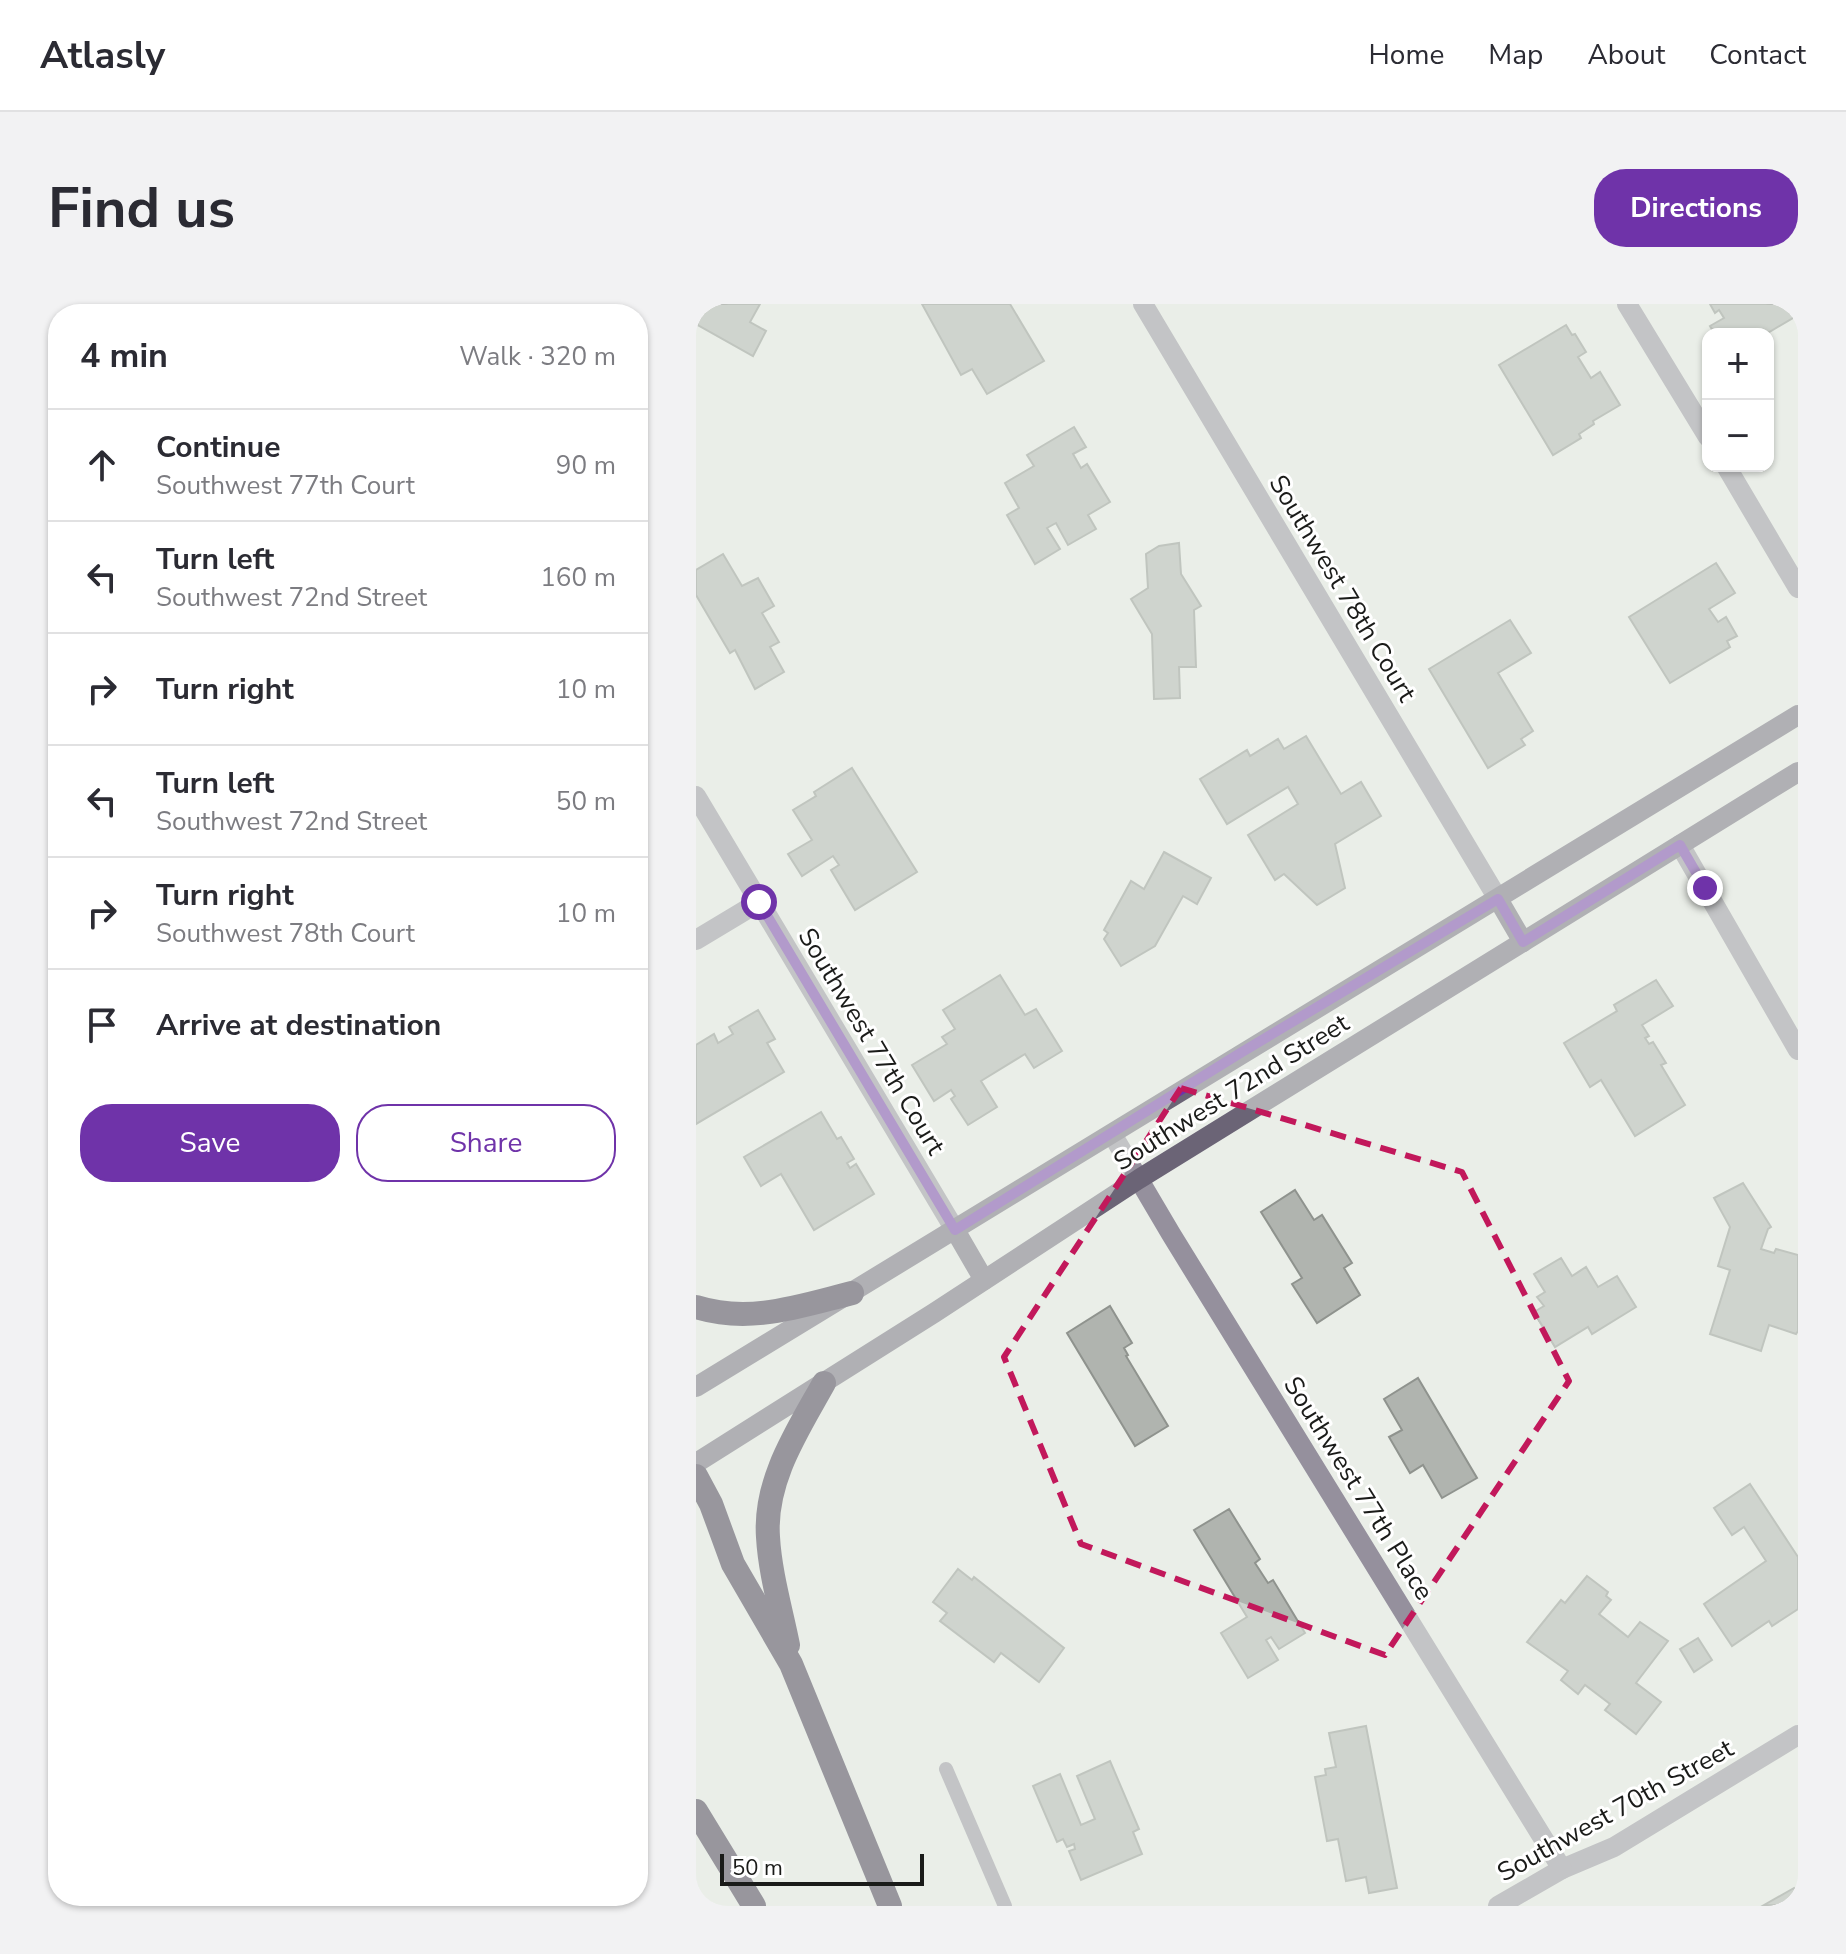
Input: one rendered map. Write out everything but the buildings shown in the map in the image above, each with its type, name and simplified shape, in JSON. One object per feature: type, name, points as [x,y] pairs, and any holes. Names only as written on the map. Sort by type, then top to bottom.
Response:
[{"type":"highway","points":[[696,1307],[733,1314],[770,1314],[852,1293]]},
{"type":"highway","points":[[791,1664],[768,1536],[770,1514],[784,1453],[824,1383]]},
{"type":"highway","points":[[696,1476],[711,1504],[733,1564],[791,1664],[890,1906]]},
{"type":"highway","points":[[696,1811],[754,1906]]},
{"type":"main road","name":"Southwest 72nd Street","points":[[696,1387],[1798,715]]},
{"type":"main road","name":"Southwest 72nd Street","points":[[696,1463],[1139,1179],[1798,772]]},
{"type":"main road","points":[[1498,899],[1523,942]]},
{"type":"main road","points":[[955,1230],[984,1280]]},
{"type":"street","name":"Southwest 78th Court","points":[[1143,304],[1498,899]]},
{"type":"street","points":[[1627,304],[1702,427]]},
{"type":"street","points":[[1730,472],[1798,588]]},
{"type":"street","name":"Southwest 77th Court","points":[[696,796],[955,1230]]},
{"type":"street","points":[[1680,845],[1798,1050]]},
{"type":"street","points":[[696,940],[759,902]]},
{"type":"street","name":"Southwest 77th Place","points":[[1112,1134],[1562,1869]]},
{"type":"street","name":"Southwest 70th Street","points":[[1498,1906],[1562,1869],[1614,1847],[1798,1735]]},
{"type":"lane","points":[[946,1769],[1005,1906]]},
{"type":"highlighted area","points":[[1181,1088],[1462,1172],[1569,1381],[1385,1655],[1081,1544],[1004,1357]]},
{"type":"route","points":[[759,902],[955,1230],[1242,1052],[1498,899],[1523,942],[1680,845],[1705,888]]}]
